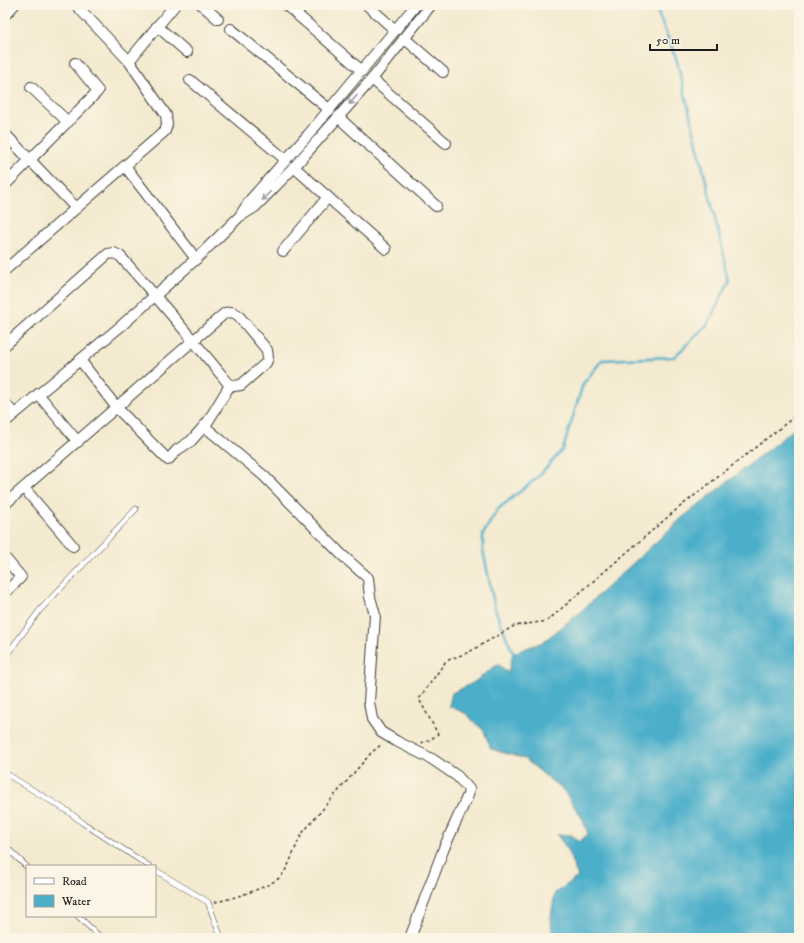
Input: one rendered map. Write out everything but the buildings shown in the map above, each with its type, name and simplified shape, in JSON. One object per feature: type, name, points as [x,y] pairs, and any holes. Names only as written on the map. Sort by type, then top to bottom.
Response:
[{"type":"street","points":[[5,15],[14,5]]},
{"type":"street","points":[[5,270],[165,131],[167,125],[166,115],[130,61],[76,5]]},
{"type":"street","points":[[130,61],[175,5]]},
{"type":"street","points":[[202,5],[218,19]]},
{"type":"street","points":[[286,5],[362,70]]},
{"type":"street","points":[[367,5],[395,30]]},
{"type":"street","points":[[312,139],[330,110],[416,5]]},
{"type":"street","points":[[5,422],[121,326],[196,259],[239,217],[251,199],[290,164],[312,139],[338,117],[372,79],[431,5]]},
{"type":"street","points":[[157,26],[187,52]]},
{"type":"street","points":[[231,29],[330,110]]},
{"type":"street","points":[[404,38],[443,72]]},
{"type":"street","points":[[380,49],[389,57]]},
{"type":"street","points":[[5,185],[98,91],[75,63]]},
{"type":"street","points":[[372,79],[446,143]]},
{"type":"street","points":[[190,80],[290,164],[386,249]]},
{"type":"street","points":[[31,87],[68,122]]},
{"type":"street","points":[[338,117],[436,206]]},
{"type":"street","points":[[5,134],[76,208]]},
{"type":"street","points":[[125,166],[196,259]]},
{"type":"street","points":[[283,251],[328,197]]},
{"type":"street","points":[[5,345],[108,254],[114,253],[120,256],[156,295],[193,341],[228,384],[234,386],[241,385],[266,364],[268,358],[268,350],[238,315],[232,312],[224,313],[193,341],[117,408],[5,504]]},
{"type":"street","points":[[80,360],[117,408],[168,460],[178,450],[191,442],[204,426],[230,384]]},
{"type":"street","points":[[38,394],[78,442]]},
{"type":"street","points":[[5,403],[14,414]]},
{"type":"street","points":[[204,426],[264,476],[342,555],[368,578],[370,598],[375,615],[369,702],[372,719],[381,732],[432,759],[457,776],[470,789],[444,848],[410,938]]},
{"type":"street","points":[[24,488],[73,546]]},
{"type":"street","points":[[5,558],[21,577],[5,593]]},
{"type":"lane","points":[[5,657],[40,610],[136,509]]},
{"type":"lane","points":[[5,773],[69,812],[83,823],[147,865]]},
{"type":"lane","points":[[5,846],[26,866]]},
{"type":"lane","points":[[156,871],[208,902],[221,938]]},
{"type":"lane","points":[[79,917],[101,938]]},
{"type":"path","points":[[420,744],[430,740],[438,734],[419,699],[446,661],[479,646],[514,626],[546,621],[676,510],[799,413]]},
{"type":"path","points":[[208,902],[229,900],[273,882],[282,876],[304,830],[377,747],[392,741],[396,741]]},
{"type":"water","points":[[799,425],[799,938],[552,938],[551,916],[555,893],[578,877],[566,847],[557,835],[572,835],[579,842],[588,834],[582,818],[563,790],[525,759],[491,749],[484,731],[465,713],[449,706],[452,693],[473,683],[498,664],[508,673],[513,653],[543,642],[578,614],[683,517]]},
{"type":"waterway","points":[[513,653],[495,609],[483,550],[483,534],[498,509],[537,478],[563,449],[583,384],[602,360],[674,357],[707,325],[730,280],[677,61],[655,5]]}]
